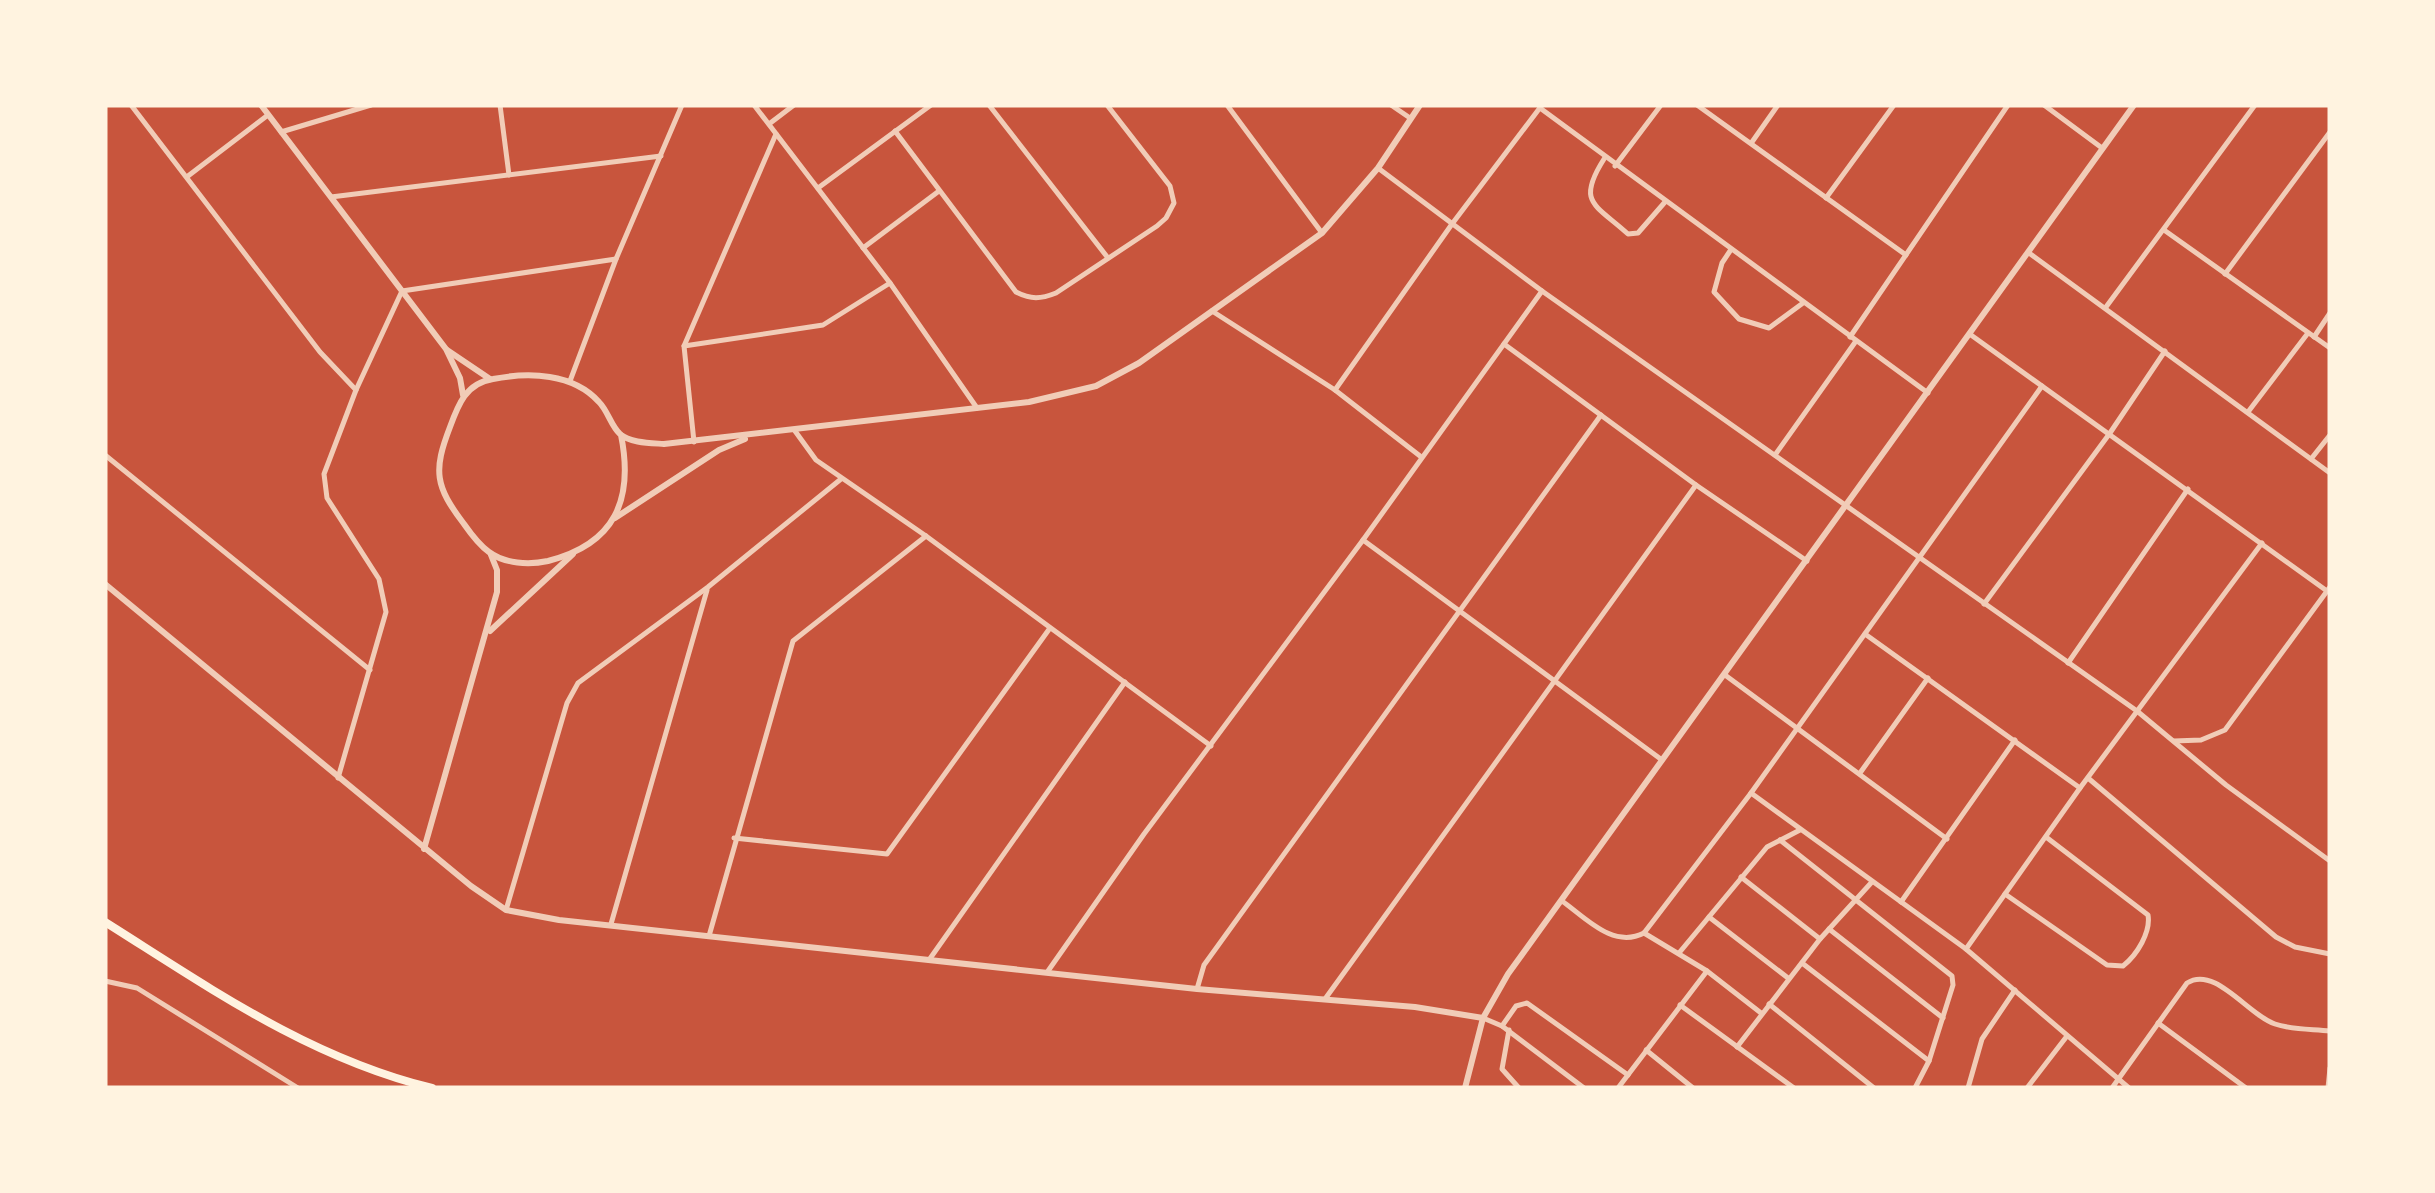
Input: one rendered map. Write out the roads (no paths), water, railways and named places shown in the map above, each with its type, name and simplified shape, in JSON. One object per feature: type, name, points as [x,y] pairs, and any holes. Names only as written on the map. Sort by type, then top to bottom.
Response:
[{"type":"main road","points":[[105,922],[297,1040],[345,1062],[432,1088]]},
{"type":"street","points":[[131,105],[320,352],[356,390]]},
{"type":"street","points":[[261,105],[446,349],[460,378],[463,394],[440,457],[438,482],[444,498],[491,554],[498,581],[486,636],[424,849]]},
{"type":"street","points":[[281,132],[371,105]]},
{"type":"street","points":[[500,105],[509,175]]},
{"type":"street","points":[[570,381],[616,258],[682,105]]},
{"type":"street","points":[[754,105],[890,283],[977,408]]},
{"type":"street","points":[[769,124],[794,105]]},
{"type":"street","points":[[818,188],[931,105]]},
{"type":"street","points":[[989,105],[1108,258]]},
{"type":"street","points":[[895,131],[1016,292],[1028,298],[1056,293],[1157,226],[1174,203],[1170,186],[1106,105]]},
{"type":"street","points":[[1227,105],[1322,233]]},
{"type":"street","points":[[1391,105],[1410,118]]},
{"type":"street","points":[[620,434],[644,442],[694,442],[1029,402],[1096,386],[1139,362],[1322,233],[1378,168],[1420,105]]},
{"type":"street","points":[[1615,166],[1661,105]]},
{"type":"street","points":[[1696,105],[1906,255]]},
{"type":"street","points":[[1752,142],[1778,105]]},
{"type":"street","points":[[1826,198],[1894,105]]},
{"type":"street","points":[[1850,336],[2008,105]]},
{"type":"street","points":[[2044,105],[2103,148]]},
{"type":"street","points":[[1465,1088],[1483,1018],[1508,974],[2134,105]]},
{"type":"street","points":[[2106,307],[2256,105]]},
{"type":"street","points":[[1335,390],[1541,106],[1604,158],[1928,393]]},
{"type":"street","points":[[188,176],[268,115]]},
{"type":"street","points":[[2225,274],[2330,132]]},
{"type":"street","points":[[694,442],[684,346],[776,134]]},
{"type":"street","points":[[331,197],[662,156]]},
{"type":"street","points":[[1604,158],[1588,192],[1595,204],[1628,234],[1638,234],[1665,202]]},
{"type":"street","points":[[1378,168],[1542,290],[2137,711],[2226,785],[2330,861]]},
{"type":"street","points":[[863,248],[939,190]]},
{"type":"street","points":[[2164,230],[2330,348]]},
{"type":"street","points":[[1731,250],[1722,263],[1714,292],[1739,318],[1769,328],[1803,302]]},
{"type":"street","points":[[2028,253],[2330,472]]},
{"type":"street","points":[[402,291],[616,258]]},
{"type":"street","points":[[684,346],[823,325],[890,283]]},
{"type":"street","points":[[1048,972],[1144,834],[1363,540],[1542,290]]},
{"type":"street","points":[[338,778],[386,612],[379,579],[327,498],[324,474],[356,390],[402,291]]},
{"type":"street","points":[[1212,311],[1335,390],[1420,456]]},
{"type":"street","points":[[2248,412],[2330,314]]},
{"type":"street","points":[[1971,336],[2328,589],[2225,730],[2201,740],[2174,741]]},
{"type":"street","points":[[1775,456],[1856,341]]},
{"type":"street","points":[[1504,344],[1807,561]]},
{"type":"street","points":[[446,349],[490,379]]},
{"type":"street","points":[[1984,604],[2165,351]]},
{"type":"street","points":[[463,394],[490,379],[552,376],[570,381],[600,402],[620,434],[626,462],[624,490],[614,519]]},
{"type":"street","points":[[1561,900],[1616,938],[1630,939],[1644,933],[1751,793],[2042,386]]},
{"type":"street","points":[[1197,989],[1204,965],[1601,416]]},
{"type":"street","points":[[795,431],[816,460],[841,479],[926,536],[1212,746]]},
{"type":"street","points":[[2311,459],[2330,435]]},
{"type":"street","points":[[486,636],[498,620],[574,554],[596,542],[614,519],[719,450],[750,436]]},
{"type":"street","points":[[105,455],[370,670]]},
{"type":"street","points":[[506,910],[571,694],[587,676],[708,587],[841,479]]},
{"type":"street","points":[[1324,999],[1696,485]]},
{"type":"street","points":[[2068,662],[2188,489]]},
{"type":"street","points":[[709,936],[793,641],[926,536]]},
{"type":"street","points":[[1363,540],[1664,762]]},
{"type":"street","points":[[1966,949],[2262,544]]},
{"type":"street","points":[[491,554],[519,563],[574,554]]},
{"type":"street","points":[[105,584],[424,849],[506,910],[560,920],[1483,1018],[1509,1030],[1584,1088]]},
{"type":"street","points":[[611,924],[708,587]]},
{"type":"street","points":[[734,838],[886,854],[1050,628]]},
{"type":"street","points":[[1866,634],[2080,788]]},
{"type":"street","points":[[1725,675],[1946,839]]},
{"type":"street","points":[[1860,773],[1928,678]]},
{"type":"street","points":[[929,960],[1125,682]]},
{"type":"street","points":[[1901,902],[2015,740]]},
{"type":"street","points":[[2088,778],[2276,938],[2295,948],[2330,954]]},
{"type":"street","points":[[1751,793],[1966,949],[2129,1088]]},
{"type":"street","points":[[1679,953],[1767,847],[1800,830]]},
{"type":"street","points":[[2005,894],[2106,966],[2123,966],[2131,959],[2149,928],[2148,915],[2046,837]]},
{"type":"street","points":[[1780,840],[1952,976],[1953,985],[1929,1062],[1915,1088]]},
{"type":"street","points":[[1741,877],[1820,939]]},
{"type":"street","points":[[1737,1047],[1820,939],[1872,883]]},
{"type":"street","points":[[1709,917],[1788,978]]},
{"type":"street","points":[[1830,929],[1943,1018]]},
{"type":"street","points":[[1644,933],[1706,971],[1761,1013]]},
{"type":"street","points":[[1802,963],[1929,1062]]},
{"type":"street","points":[[1618,1088],[1706,971]]},
{"type":"street","points":[[2112,1088],[2187,984],[2201,978],[2276,1024],[2330,1032]]},
{"type":"street","points":[[105,981],[137,988],[298,1088]]},
{"type":"street","points":[[1968,1088],[1982,1039],[2015,990]]},
{"type":"street","points":[[1502,1026],[1516,1006],[1527,1003],[1628,1075]]},
{"type":"street","points":[[1769,1004],[1874,1088]]},
{"type":"street","points":[[1680,1005],[1794,1088]]},
{"type":"street","points":[[2158,1023],[2246,1088]]},
{"type":"street","points":[[1509,1030],[1502,1069],[1519,1088]]},
{"type":"street","points":[[2028,1088],[2067,1036]]},
{"type":"street","points":[[1646,1050],[1692,1088]]},
{"type":"street","points":[[2328,1088],[2330,1068]]},
{"type":"street","points":[[1775,1088],[1781,1079]]}]
